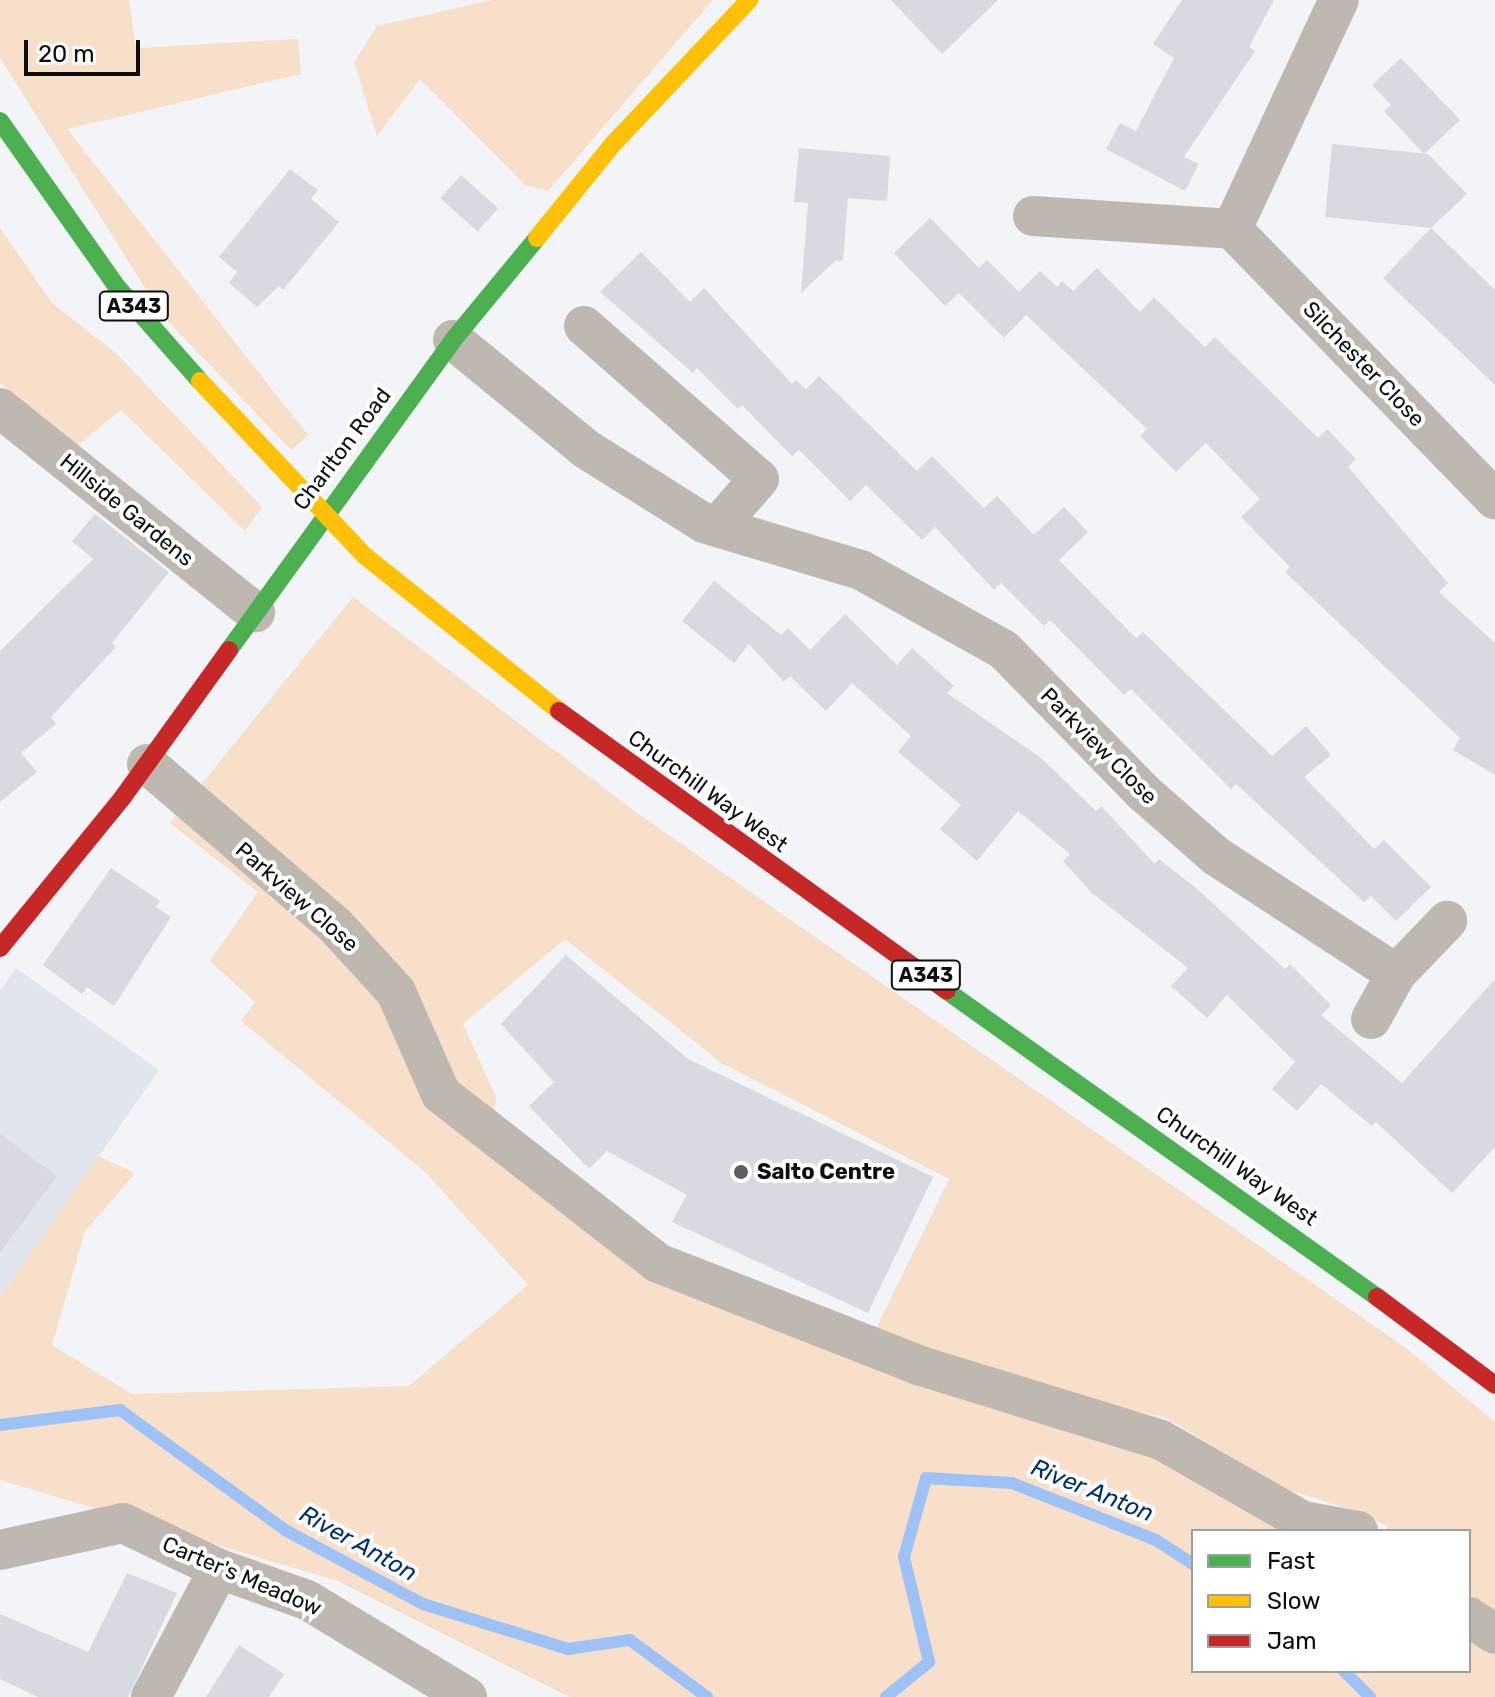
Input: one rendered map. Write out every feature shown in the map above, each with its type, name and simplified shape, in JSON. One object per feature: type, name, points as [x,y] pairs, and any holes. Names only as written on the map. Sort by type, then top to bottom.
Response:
[{"type":"main road","name":"Charlton Road","points":[[0,948],[147,764],[453,340],[614,143],[749,0]]},
{"type":"main road","name":"Churchill Way West","points":[[0,121],[118,288],[286,477],[365,556],[625,763],[1293,1235],[1495,1385]]},
{"type":"street","points":[[1033,216],[1232,229],[1339,0]]},
{"type":"street","name":"Silchester Close","points":[[1232,229],[1495,499]]},
{"type":"street","points":[[584,326],[759,479],[717,527]]},
{"type":"street","name":"Parkview Close","points":[[453,340],[586,449],[717,527],[861,570],[1004,650],[1144,793],[1216,856],[1396,974]]},
{"type":"street","name":"Hillside Gardens","points":[[0,408],[255,612]]},
{"type":"street","name":"Parkview Close","points":[[147,764],[334,924],[396,992],[441,1094],[658,1263],[838,1337],[1161,1440],[1303,1521],[1347,1529]]},
{"type":"street","points":[[1371,1019],[1396,974],[1447,921]]},
{"type":"street","name":"Carter's Meadow","points":[[0,1550],[123,1523],[219,1569],[307,1600],[467,1697]]},
{"type":"street","points":[[151,1697],[219,1569]]},
{"type":"street","points":[[1471,1618],[1495,1634]]},
{"type":"shaded area","points":[[0,0],[129,0],[136,48],[298,39],[301,74],[67,129],[308,435],[291,450],[163,316],[0,58]]},
{"type":"shaded area","points":[[492,0],[713,0],[548,191],[525,185],[420,79],[377,136],[354,62],[377,26]]},
{"type":"shaded area","points":[[0,228],[52,303],[118,355],[262,507],[245,531],[121,410],[77,446],[0,383]]},
{"type":"shaded area","points":[[353,597],[637,813],[1406,1348],[1495,1422],[1495,1697],[570,1697],[338,1581],[0,1480],[0,1297],[98,1156],[135,1173],[85,1232],[52,1345],[132,1394],[409,1386],[528,1285],[423,1170],[241,1021],[255,1002],[210,961],[258,892],[170,823]],"holes":[[[565,939],[723,1064],[949,1179],[875,1331],[1105,1405],[1164,1417],[1288,1490],[1357,1511],[1387,1526],[1386,1529],[1471,1529],[1471,1673],[1191,1673],[1191,1529],[1277,1529],[1153,1456],[659,1280],[489,1155],[496,1097],[463,1024]]]},
{"type":"shaded area","points":[[16,968],[159,1070],[0,1297],[0,991]]},
{"type":"building","points":[[891,0],[998,0],[942,54]]},
{"type":"building","points":[[1182,0],[1274,0],[1249,47],[1255,51],[1184,157],[1199,164],[1185,191],[1106,149],[1120,123],[1136,131],[1174,58],[1153,44]]},
{"type":"building","points":[[1401,58],[1460,120],[1424,154],[1384,111],[1391,105],[1372,85]]},
{"type":"building","points":[[1332,144],[1428,154],[1467,194],[1431,228],[1325,217]]},
{"type":"building","points":[[799,148],[890,156],[887,201],[848,198],[843,261],[835,261],[801,293],[808,203],[794,202]]},
{"type":"building","points":[[290,169],[318,190],[311,199],[339,222],[283,290],[279,286],[257,307],[229,283],[237,272],[219,257]]},
{"type":"building","points":[[461,175],[498,208],[477,231],[440,198]]},
{"type":"building","points":[[930,218],[979,268],[987,260],[1019,292],[1040,271],[1057,287],[1062,281],[1073,291],[1097,268],[1140,312],[1154,297],[1205,347],[1215,337],[1318,438],[1327,429],[1356,459],[1348,467],[1448,583],[1439,592],[1495,643],[1495,775],[1453,750],[1460,738],[1285,572],[1290,567],[1241,517],[1260,499],[1206,443],[1176,472],[1140,436],[1147,429],[1026,315],[1004,338],[959,293],[945,306],[894,253]]},
{"type":"building","points":[[1431,228],[1495,290],[1495,385],[1383,278]]},
{"type":"building","points":[[641,252],[690,302],[704,288],[792,384],[796,380],[806,389],[819,376],[917,471],[932,456],[984,508],[997,496],[1034,535],[1064,507],[1088,532],[1059,560],[1136,638],[1143,632],[1272,756],[1306,726],[1331,755],[1304,777],[1374,849],[1384,840],[1431,887],[1396,921],[1371,896],[1364,902],[1236,784],[1231,789],[1131,689],[1124,695],[1050,620],[1044,626],[1001,583],[994,590],[935,527],[922,540],[866,485],[850,501],[799,450],[792,456],[742,405],[738,409],[697,368],[693,373],[600,292]]},
{"type":"building","points":[[95,514],[169,572],[112,643],[116,647],[51,717],[56,724],[21,753],[37,772],[0,802],[0,651],[93,559],[72,541]]},
{"type":"building","points":[[714,581],[781,635],[788,628],[810,650],[845,614],[897,665],[912,648],[954,686],[947,693],[1041,758],[1096,811],[1101,806],[1155,864],[1159,859],[1196,888],[1285,969],[1290,964],[1331,1005],[1321,1015],[1402,1083],[1495,979],[1495,1147],[1452,1193],[1376,1122],[1372,1126],[1321,1084],[1297,1111],[1272,1089],[1295,1062],[1227,995],[1207,1018],[1171,986],[1188,968],[1092,893],[1063,861],[1070,854],[1018,811],[977,861],[940,829],[961,805],[898,752],[911,736],[852,683],[826,711],[790,676],[784,682],[749,644],[734,663],[682,621]]},
{"type":"building","points":[[111,868],[160,901],[156,907],[171,917],[114,1006],[87,987],[82,994],[43,965]]},
{"type":"building","points":[[566,955],[688,1059],[933,1177],[868,1313],[672,1222],[687,1195],[607,1151],[589,1169],[529,1106],[554,1082],[501,1024]]},
{"type":"building","points":[[0,1134],[57,1176],[0,1253]]},
{"type":"building","points":[[127,1573],[177,1593],[128,1697],[38,1697],[0,1679],[0,1614],[88,1652]]},
{"type":"building","points":[[239,1645],[284,1674],[269,1697],[206,1697]]},
{"type":"waterway","name":"River Anton","points":[[0,1425],[120,1410],[285,1530],[423,1604],[568,1649],[630,1640],[707,1697]]},
{"type":"waterway","name":"River Anton","points":[[886,1697],[929,1662],[904,1557],[926,1478],[1012,1483],[1156,1540],[1191,1563]]},
{"type":"waterway","name":"River Anton","points":[[1346,1673],[1370,1697]]},
{"type":"traffic: fast","points":[[0,121],[118,288],[200,381]]},
{"type":"traffic: fast","points":[[229,650],[453,340],[537,238]]},
{"type":"traffic: fast","points":[[947,991],[1377,1297]]},
{"type":"traffic: slow","points":[[537,238],[614,143],[749,0]]},
{"type":"traffic: slow","points":[[200,381],[365,556],[559,711]]},
{"type":"traffic: jam","points":[[0,948],[123,797],[229,650]]},
{"type":"traffic: jam","points":[[559,711],[947,991]]},
{"type":"traffic: jam","points":[[1377,1297],[1495,1385]]},
{"type":"place","name":"Salto Centre","points":[[741,1172]]}]
